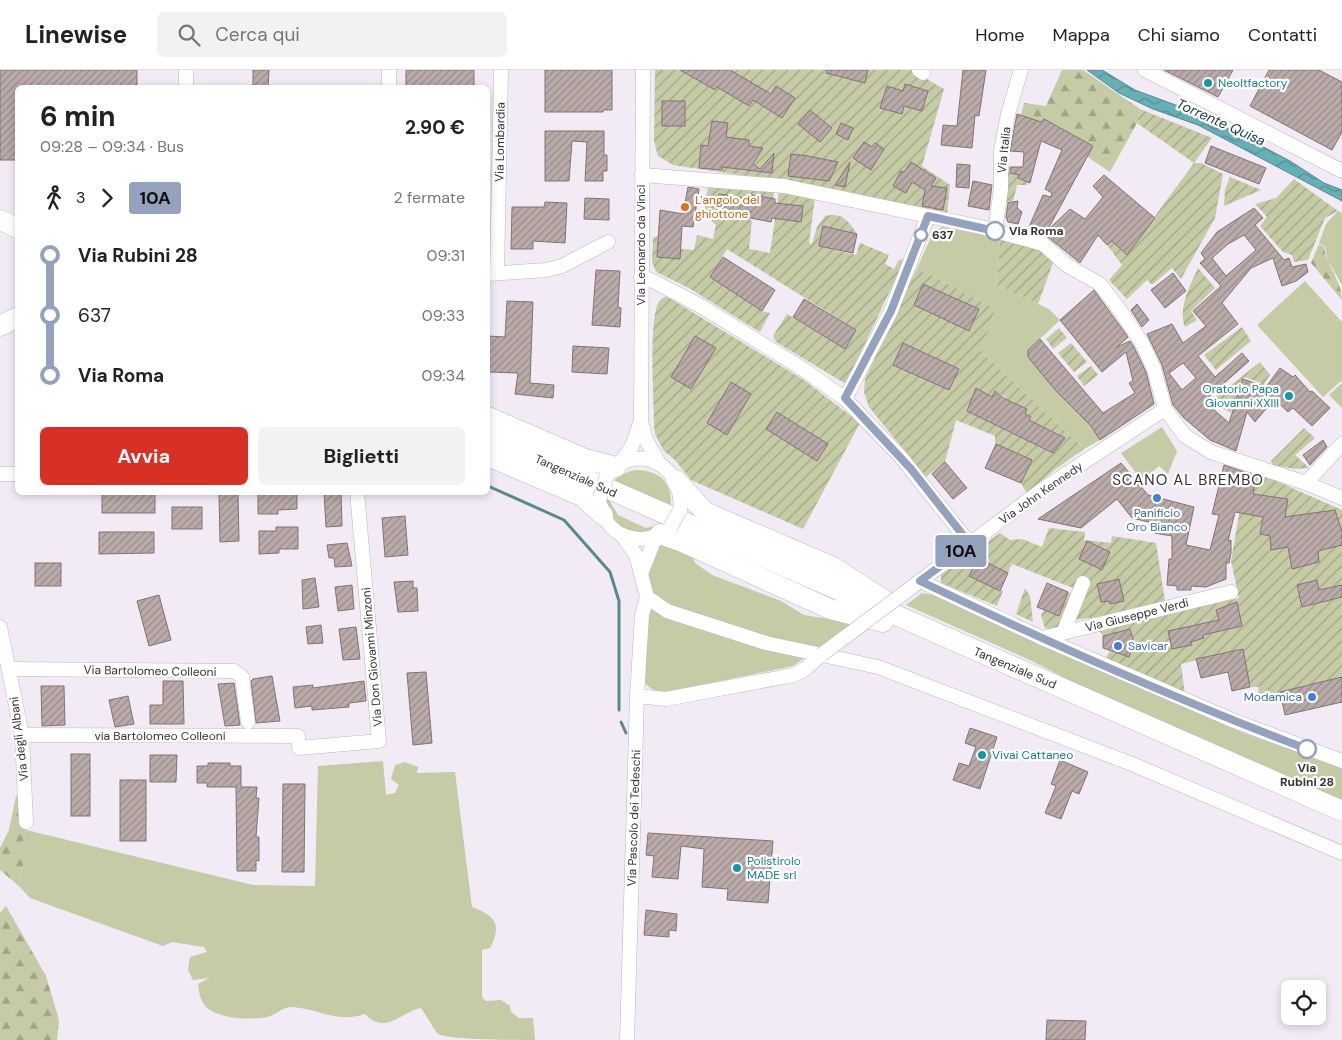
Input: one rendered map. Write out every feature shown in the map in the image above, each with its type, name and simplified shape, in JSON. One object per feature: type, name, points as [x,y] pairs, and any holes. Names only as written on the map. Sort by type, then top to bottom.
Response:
[{"type":"highway","points":[[0,220],[15,227]]},
{"type":"highway","points":[[0,231],[15,236]]},
{"type":"highway","points":[[0,326],[15,318]]},
{"type":"highway","points":[[490,418],[585,459],[616,468]]},
{"type":"highway","name":"Tangenziale Sud","points":[[490,437],[668,528],[896,617],[1342,811]]},
{"type":"highway","points":[[490,457],[582,496],[602,509]]},
{"type":"highway","points":[[668,528],[680,541],[830,609],[885,623],[896,617],[892,606],[848,575],[705,512],[678,489]]},
{"type":"street","points":[[186,70],[186,85]]},
{"type":"street","points":[[389,70],[389,85]]},
{"type":"street","name":"Via Lombardia","points":[[492,274],[494,125],[502,70]]},
{"type":"street","name":"Via Leonardo da Vinci","points":[[643,70],[641,421],[646,440],[659,464]]},
{"type":"street","name":"Via Italia","points":[[995,231],[1001,189],[1001,151],[1008,114],[1021,70]]},
{"type":"street","points":[[1145,70],[1342,171]]},
{"type":"street","points":[[642,175],[784,186],[995,231],[1042,244],[1068,266],[1100,284],[1142,343],[1154,368],[1165,409],[1185,436],[1211,452],[1306,483],[1342,498]]},
{"type":"street","points":[[845,398],[891,311],[928,216]]},
{"type":"street","points":[[492,274],[546,270],[562,266],[608,242]]},
{"type":"street","points":[[641,277],[651,280],[699,304],[803,369],[845,398],[906,462],[970,544]]},
{"type":"street","name":"Via John Kennedy","points":[[637,696],[666,699],[794,675],[805,669],[821,655],[1043,489],[1165,409]]},
{"type":"street","name":"Via Leonardo da Vinci","points":[[616,468],[632,446],[641,421]]},
{"type":"street","points":[[1306,483],[1342,444]]},
{"type":"street","points":[[641,575],[680,510],[678,489],[659,464],[636,459],[616,468],[603,484],[602,509],[610,526],[622,535],[635,551],[641,575],[647,597],[667,611],[766,644],[878,667],[1132,764],[1342,853]]},
{"type":"street","points":[[0,474],[15,474]]},
{"type":"street","name":"Via Don Giovanni Minzoni","points":[[299,742],[379,741],[357,495]]},
{"type":"street","points":[[622,535],[635,540],[668,528]]},
{"type":"street","points":[[920,581],[1042,638],[1232,720],[1342,761]]},
{"type":"street","points":[[1063,633],[1083,583]]},
{"type":"street","name":"Via Giuseppe Verdi","points":[[1042,638],[1231,592]]},
{"type":"street","name":"Via Pascolo dei Tedeschi","points":[[627,1040],[637,696],[642,615],[647,597]]},
{"type":"street","name":"Via degli Albani","points":[[0,627],[22,735],[26,822]]},
{"type":"street","name":"Via Bartolomeo Colleoni","points":[[10,669],[234,671],[242,677],[248,722]]},
{"type":"street","name":"via Bartolomeo Colleoni","points":[[22,735],[299,742]]},
{"type":"green space","points":[[655,70],[911,70],[944,89],[922,166],[950,185],[947,214],[840,190],[673,165],[658,156],[654,141]]},
{"type":"green space","points":[[1062,70],[1083,70],[1140,109],[1137,123],[1110,172],[1056,133],[1021,115],[1024,103],[1046,106]]},
{"type":"green space","points":[[1140,109],[1212,138],[1194,163],[1137,123]]},
{"type":"green space","points":[[1194,163],[1201,163],[1223,174],[1215,218],[1181,279],[1172,268],[1152,285],[1147,280],[1127,299],[1109,280],[1122,265],[1107,245],[1112,241],[1127,254]]},
{"type":"green space","points":[[1006,172],[1029,177],[1027,185],[1017,185],[1013,202],[1007,203],[1004,191]]},
{"type":"green space","points":[[1230,177],[1261,190],[1224,206],[1225,189]]},
{"type":"green space","points":[[1294,179],[1338,211],[1325,218],[1308,260],[1294,262],[1292,255],[1283,252],[1260,226],[1267,217],[1255,204],[1276,198]]},
{"type":"green space","points":[[709,184],[774,192],[773,199],[752,195],[747,217],[752,221],[749,249],[770,253],[779,191],[815,197],[809,243],[812,244],[817,227],[825,216],[836,215],[844,218],[857,234],[823,226],[819,246],[856,255],[860,243],[889,255],[885,264],[894,269],[899,260],[905,259],[846,384],[776,342],[773,336],[787,314],[845,349],[856,330],[727,249],[710,277],[762,311],[770,313],[760,332],[687,287],[656,272],[652,262],[653,238],[658,236],[657,257],[679,259],[680,249],[694,250],[697,235],[713,239],[716,225],[708,215],[705,206]]},
{"type":"green space","points":[[1338,211],[1342,213],[1342,285],[1328,261],[1325,247],[1319,243],[1326,224]]},
{"type":"green space","points":[[942,227],[1000,238],[997,285],[1049,309],[1060,320],[1028,350],[1056,391],[1091,426],[1100,440],[1084,449],[981,351],[996,309],[917,268],[932,235]]},
{"type":"green space","points":[[1000,238],[1043,251],[1054,260],[1038,304],[997,285]]},
{"type":"green space","points":[[1319,244],[1324,247],[1340,287],[1342,300],[1311,263]]},
{"type":"green space","points":[[917,268],[996,309],[981,351],[1084,449],[1053,471],[1027,494],[1021,483],[1031,460],[995,444],[995,436],[956,420],[945,462],[926,477],[869,407],[864,392],[865,379]],"holes":[[[923,284],[979,309],[969,330],[914,305]],[[903,343],[959,369],[949,390],[894,365]],[[976,388],[992,397],[995,391],[1005,397],[1004,403],[1016,410],[1019,405],[1027,409],[1025,414],[1030,417],[1029,420],[1065,438],[1053,453],[967,411]]]},
{"type":"green space","points":[[1198,268],[1215,288],[1191,311],[1197,320],[1185,327],[1183,320],[1184,304]]},
{"type":"green space","points":[[1305,281],[1342,322],[1342,380],[1323,397],[1257,325]]},
{"type":"green space","points":[[666,296],[804,380],[860,423],[803,529],[691,480],[675,460],[664,451],[655,434],[652,359],[656,308],[660,300]]},
{"type":"green space","points":[[1242,327],[1251,341],[1216,370],[1204,355]]},
{"type":"green space","points":[[1059,328],[1067,338],[1053,349],[1046,339]]},
{"type":"green space","points":[[1071,343],[1087,362],[1074,372],[1058,353]]},
{"type":"green space","points":[[1260,362],[1270,375],[1260,390],[1261,383],[1244,377],[1231,413],[1211,401]]},
{"type":"green space","points":[[1091,366],[1098,375],[1084,386],[1077,376]]},
{"type":"green space","points":[[1342,383],[1342,408],[1329,395]]},
{"type":"green space","points":[[1162,427],[1177,451],[1168,474],[1159,466],[1142,481],[1121,453]]},
{"type":"green space","points":[[1304,428],[1315,438],[1295,455],[1309,468],[1295,469],[1273,465],[1271,461]]},
{"type":"green space","points":[[1247,468],[1342,510],[1342,677],[1257,699],[1259,687],[1250,687],[1242,649],[1181,664],[1185,695],[1105,659],[1110,651],[1129,657],[1134,643],[1130,629],[1103,636],[1099,630],[1239,598],[1231,561]]},
{"type":"green space","points":[[635,470],[656,474],[668,486],[670,495],[671,504],[665,524],[634,537],[607,516],[606,500],[610,486],[619,476]],"holes":[[[619,483],[670,505],[661,524],[646,528],[618,515],[610,502]]]},
{"type":"green space","points":[[1049,528],[1085,532],[1084,540],[1111,543],[1112,536],[1156,543],[1165,601],[1107,616],[1073,620],[1089,581],[1077,579],[1073,588],[1012,564],[1000,590],[1003,591],[997,606],[941,583],[941,575],[1000,533],[1010,540],[1022,539],[1042,547]]},
{"type":"green space","points":[[665,542],[689,549],[695,563],[712,575],[781,601],[804,615],[853,623],[793,666],[662,693],[656,691],[648,687],[643,679],[647,563],[652,553]]},
{"type":"green space","points":[[1025,588],[1030,596],[1033,622],[1016,614]]},
{"type":"green space","points":[[1068,592],[1071,594],[1057,632],[1045,628],[1041,615],[1044,610],[1059,616]]},
{"type":"green space","points":[[922,593],[938,596],[1085,664],[1244,733],[1342,768],[1342,801],[1098,695],[1030,660],[906,605]]},
{"type":"green space","points":[[383,761],[386,795],[395,793],[399,785],[391,779],[395,765],[405,762],[418,767],[417,773],[455,772],[472,907],[487,914],[496,927],[494,940],[490,948],[482,950],[482,997],[486,1001],[501,1000],[510,1006],[511,1012],[519,1018],[533,1018],[535,1040],[469,1039],[445,1036],[438,1034],[421,1008],[387,1023],[380,1023],[365,1014],[345,1017],[291,1007],[264,1018],[238,1018],[220,1015],[207,1008],[200,997],[198,984],[209,978],[193,980],[188,970],[190,957],[207,952],[204,947],[172,942],[163,946],[30,898],[19,886],[25,855],[22,845],[26,830],[253,885],[315,886],[318,766]]},
{"type":"green space","points":[[20,794],[26,830],[22,845],[25,855],[19,886],[0,870],[0,848],[9,830],[16,796]]},
{"type":"green space","points":[[6,906],[46,976],[59,1020],[57,1040],[0,1040],[0,913]]},
{"type":"water","points":[[1087,70],[1102,70],[1135,90],[1205,116],[1290,161],[1324,183],[1342,190],[1342,201],[1198,125],[1153,109],[1119,93]]},
{"type":"building","points":[[0,70],[137,70],[137,85],[15,85],[15,160],[0,160]]},
{"type":"building","points":[[253,70],[269,70],[268,85],[253,85]]},
{"type":"building","points":[[406,70],[474,70],[474,85],[406,85]]},
{"type":"building","points":[[545,70],[612,70],[612,110],[603,110],[603,112],[545,112]]},
{"type":"building","points":[[680,70],[730,70],[771,94],[776,86],[795,98],[782,118],[753,100],[749,106],[717,87],[715,90]]},
{"type":"building","points":[[827,70],[868,70],[865,83],[826,73]]},
{"type":"building","points":[[963,70],[986,70],[979,116],[975,115],[972,148],[941,145],[943,125],[957,126]]},
{"type":"building","name":"Neoltfactory","points":[[1164,70],[1233,70],[1218,97]]},
{"type":"building","points":[[1269,70],[1319,70],[1342,82],[1342,132],[1332,150],[1250,106]]},
{"type":"building","points":[[905,84],[928,91],[922,111],[904,106],[902,114],[880,108],[887,86],[903,91]]},
{"type":"building","points":[[662,101],[685,101],[685,126],[662,126]]},
{"type":"building","points":[[810,110],[832,128],[820,142],[798,124]]},
{"type":"building","points":[[1017,114],[1041,122],[1044,119],[1093,146],[1047,231],[1070,209],[1085,219],[1103,197],[1093,186],[1104,175],[1155,218],[1127,255],[1112,241],[1107,245],[1098,235],[1080,263],[1048,237],[1029,227],[1043,195],[1051,197],[1052,193],[1045,189],[1062,150],[1041,141],[1030,183],[1018,178],[1019,175],[1010,173],[1010,167],[1023,167],[1024,152],[1010,151]]},
{"type":"building","points":[[712,121],[728,123],[726,137],[749,140],[749,146],[763,148],[753,164],[760,169],[774,153],[772,173],[722,167],[722,170],[699,168],[701,145],[708,146]]},
{"type":"building","points":[[841,123],[853,128],[848,140],[836,134]]},
{"type":"building","points":[[545,131],[604,131],[604,155],[607,155],[607,171],[603,171],[603,181],[585,181],[587,142],[572,141],[569,181],[545,181]]},
{"type":"building","points":[[864,142],[872,147],[875,143],[884,149],[871,170],[853,158]]},
{"type":"building","points":[[1211,146],[1266,168],[1259,184],[1205,163]]},
{"type":"building","points":[[791,154],[838,162],[829,181],[788,176]]},
{"type":"building","points":[[850,162],[845,187],[835,185]]},
{"type":"building","points":[[911,162],[936,178],[931,186],[947,188],[943,210],[922,206],[925,190],[912,182],[906,193],[893,186],[901,171],[904,172]]},
{"type":"building","points":[[957,164],[970,165],[969,188],[956,187]]},
{"type":"building","points":[[973,181],[992,185],[989,210],[968,206]]},
{"type":"building","points":[[688,187],[699,189],[693,227],[682,226],[680,259],[657,257],[660,210],[683,214]]},
{"type":"building","points":[[719,194],[751,199],[752,195],[775,199],[775,203],[803,206],[801,222],[772,218],[771,222],[740,216],[739,220],[716,217]]},
{"type":"building","points":[[585,198],[609,199],[609,220],[584,219]]},
{"type":"building","points":[[1018,201],[1017,208],[1022,212],[1018,224],[1008,222],[1006,217],[1008,203]]},
{"type":"building","points":[[545,202],[567,203],[565,243],[533,241],[533,249],[511,249],[512,207],[544,207]]},
{"type":"building","points":[[1254,208],[1263,218],[1255,225],[1284,260],[1289,258],[1292,267],[1306,264],[1308,272],[1296,281],[1282,286],[1273,258],[1251,268],[1222,303],[1238,324],[1198,356],[1215,377],[1242,353],[1249,361],[1204,401],[1229,423],[1243,379],[1266,387],[1280,368],[1293,377],[1295,375],[1310,392],[1312,391],[1330,408],[1312,426],[1293,408],[1288,412],[1274,399],[1255,422],[1247,412],[1236,451],[1210,440],[1184,418],[1173,405],[1162,365],[1147,334],[1172,324],[1183,343],[1206,326],[1193,311],[1221,286],[1200,263],[1205,259],[1201,253],[1217,232]],"holes":[[[1244,235],[1256,250],[1226,276],[1212,258],[1228,244]],[[1183,363],[1196,378],[1182,390],[1169,373]]]},
{"type":"building","points":[[823,226],[857,234],[853,253],[819,246]]},
{"type":"building","points":[[723,257],[775,290],[762,311],[710,277]]},
{"type":"building","points":[[596,270],[620,271],[618,307],[621,308],[620,327],[592,325]]},
{"type":"building","points":[[1173,273],[1186,291],[1165,308],[1151,290]]},
{"type":"building","points":[[923,284],[979,309],[969,331],[914,305]]},
{"type":"building","points":[[1094,290],[1128,337],[1117,347],[1130,341],[1134,347],[1146,372],[1154,404],[1100,440],[1091,426],[1056,391],[1028,357],[1028,350],[1040,339],[1103,413],[1135,393],[1129,383],[1133,381],[1126,352],[1102,372],[1060,320]]},
{"type":"building","points":[[804,299],[856,330],[845,349],[793,317]]},
{"type":"building","points":[[507,301],[533,302],[530,383],[554,385],[553,398],[515,394],[518,373],[490,372],[490,336],[505,337]]},
{"type":"building","points":[[1137,304],[1149,320],[1142,327],[1131,310]]},
{"type":"building","points":[[695,336],[716,348],[691,389],[671,377]]},
{"type":"building","points":[[903,343],[959,369],[949,390],[893,365]]},
{"type":"building","points":[[573,346],[609,348],[607,374],[572,372]]},
{"type":"building","points":[[731,382],[751,394],[727,435],[707,423]]},
{"type":"building","points":[[976,388],[992,397],[995,391],[1005,399],[1027,409],[1025,414],[1031,417],[1029,420],[1065,438],[1053,453],[967,411]]},
{"type":"building","points":[[777,412],[828,444],[817,461],[766,429]]},
{"type":"building","points":[[1323,440],[1327,447],[1310,465],[1303,455]]},
{"type":"building","points":[[996,444],[1032,460],[1021,483],[985,468]]},
{"type":"building","points":[[945,462],[967,488],[953,499],[932,474]]},
{"type":"building","points":[[1121,463],[1148,495],[1194,507],[1186,545],[1210,550],[1219,515],[1212,514],[1224,465],[1256,476],[1253,494],[1288,499],[1285,517],[1335,510],[1342,532],[1342,545],[1318,551],[1319,562],[1292,569],[1288,547],[1271,550],[1270,536],[1260,534],[1263,517],[1235,512],[1228,541],[1231,540],[1231,553],[1229,563],[1226,563],[1226,579],[1206,587],[1191,586],[1191,590],[1177,590],[1177,586],[1167,585],[1169,559],[1172,559],[1172,536],[1154,533],[1157,524],[1132,518],[1117,499],[1081,528],[1038,519]]},
{"type":"building","points":[[102,495],[155,495],[155,513],[102,513]]},
{"type":"building","points":[[219,495],[238,495],[239,541],[220,542]]},
{"type":"building","points":[[258,495],[297,495],[297,509],[278,510],[278,514],[258,514]]},
{"type":"building","points":[[324,495],[341,495],[342,526],[326,527]]},
{"type":"building","points":[[172,507],[202,507],[202,529],[172,529]]},
{"type":"building","points":[[405,516],[408,555],[385,557],[382,518]]},
{"type":"building","points":[[276,527],[298,527],[298,549],[279,549],[279,553],[259,554],[259,531],[276,531]]},
{"type":"building","points":[[99,532],[154,532],[154,553],[99,554]]},
{"type":"building","points":[[1087,541],[1110,552],[1102,570],[1079,559]]},
{"type":"building","points":[[347,543],[352,566],[335,567],[334,558],[329,558],[327,545]]},
{"type":"building","points":[[978,558],[1008,573],[1000,591],[969,576]]},
{"type":"building","points":[[35,563],[61,563],[61,586],[35,586]]},
{"type":"building","points":[[315,578],[319,607],[303,609],[302,580]]},
{"type":"building","points":[[1119,579],[1124,601],[1110,604],[1109,601],[1101,602],[1097,584]]},
{"type":"building","points":[[1317,580],[1319,590],[1342,585],[1342,597],[1302,607],[1297,585]]},
{"type":"building","points":[[413,581],[413,588],[417,588],[418,611],[398,612],[394,582]]},
{"type":"building","points":[[1047,583],[1068,592],[1059,616],[1037,607]]},
{"type":"building","points":[[352,585],[354,609],[338,611],[335,587]]},
{"type":"building","points":[[159,595],[171,640],[149,646],[137,601]]},
{"type":"building","points":[[1237,602],[1242,626],[1203,635],[1204,638],[1191,642],[1192,645],[1172,649],[1168,631],[1219,620],[1216,610]]},
{"type":"building","points":[[321,625],[323,643],[308,644],[306,627]]},
{"type":"building","points":[[356,627],[360,659],[343,660],[339,629]]},
{"type":"building","name":"Savicar","points":[[1130,629],[1134,643],[1129,657],[1103,648],[1103,636]]},
{"type":"building","points":[[1243,649],[1250,687],[1232,691],[1228,672],[1201,678],[1196,659]]},
{"type":"building","points":[[426,672],[432,743],[413,745],[407,673]]},
{"type":"building","points":[[272,676],[280,721],[256,723],[251,681]]},
{"type":"building","name":"Modamica","points":[[1342,677],[1342,702],[1285,715],[1280,692]]},
{"type":"building","points":[[163,681],[183,681],[184,724],[150,724],[150,705],[163,705]]},
{"type":"building","points":[[364,681],[366,701],[349,703],[349,707],[312,710],[312,706],[295,708],[293,687],[313,685],[313,688]]},
{"type":"building","points":[[234,683],[240,725],[225,726],[218,684]]},
{"type":"building","points":[[41,686],[64,686],[65,725],[42,726]]},
{"type":"building","points":[[128,696],[134,724],[115,727],[109,700]]},
{"type":"building","name":"Vivai Cattaneo","points":[[970,728],[997,737],[980,789],[953,780],[959,763],[969,766],[976,747],[965,743]]},
{"type":"building","points":[[71,754],[90,754],[90,816],[71,816]]},
{"type":"building","points":[[150,755],[177,755],[176,782],[150,782]]},
{"type":"building","points":[[1060,760],[1088,772],[1079,794],[1072,791],[1061,819],[1045,813],[1056,786],[1051,784]]},
{"type":"building","points":[[208,763],[230,763],[230,766],[241,766],[241,787],[257,787],[256,798],[259,798],[256,837],[259,837],[259,861],[256,860],[256,871],[237,871],[236,787],[207,787],[207,783],[197,783],[197,766],[208,766]]},
{"type":"building","points":[[120,780],[146,780],[146,841],[120,841]]},
{"type":"building","points":[[283,784],[305,784],[304,872],[282,872]]},
{"type":"building","name":"Polistirolo MADE srl","points":[[648,833],[773,841],[768,903],[727,900],[728,889],[702,887],[704,849],[681,846],[678,879],[652,877],[654,856],[646,855]]},
{"type":"building","points":[[646,910],[677,914],[676,931],[669,930],[669,937],[644,935]]},
{"type":"building","points":[[1047,1020],[1086,1021],[1085,1040],[1046,1040]]},
{"type":"waterway","points":[[490,487],[564,520],[610,572],[619,601],[619,710]]},
{"type":"waterway","points":[[621,722],[626,733]]},
{"type":"bus line","name":"10A","points":[[995,231],[928,216],[891,311],[845,398],[911,469],[970,544],[920,581],[1025,631],[1232,720],[1307,749]]},
{"type":"place","name":"Neoltfactory","points":[[1208,83]]},
{"type":"place","name":"L'angolo del ghiottone","points":[[685,207]]},
{"type":"place","name":"Via Roma","points":[[995,231]]},
{"type":"place","name":"637","points":[[921,235]]},
{"type":"place","name":"Oratorio Papa Giovanni XXIII","points":[[1289,396]]},
{"type":"place","name":"Panificio Oro Bianco","points":[[1157,498]]},
{"type":"place","name":"Savicar","points":[[1118,646]]},
{"type":"place","name":"Modamica","points":[[1312,697]]},
{"type":"place","name":"Via Rubini 28","points":[[1307,749]]},
{"type":"place","name":"Vivai Cattaneo","points":[[982,755]]},
{"type":"place","name":"Polistirolo MADE srl","points":[[737,868]]},
{"type":"district","name":"SCANO AL BREMBO","points":[[1188,480]]},
{"type":"water label","name":"Torrente Quisa","points":[[1221,122]]}]
